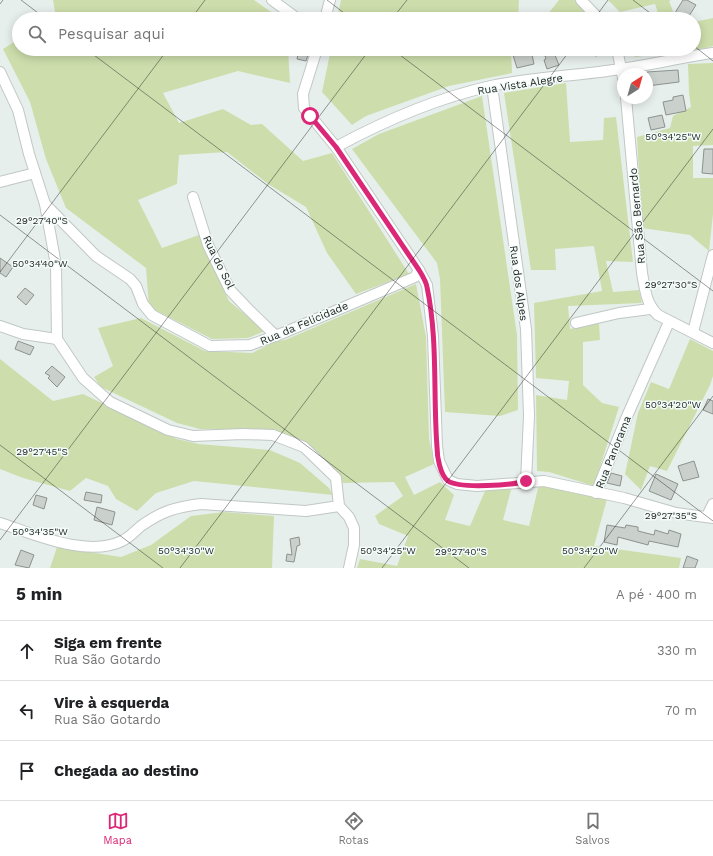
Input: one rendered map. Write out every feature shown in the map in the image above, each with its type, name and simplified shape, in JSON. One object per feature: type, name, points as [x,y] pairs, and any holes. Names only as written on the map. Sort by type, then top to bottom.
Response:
[{"type":"street","points":[[272,0],[288,12]]},
{"type":"street","points":[[327,12],[330,0]]},
{"type":"street","points":[[581,0],[592,12]]},
{"type":"street","name":"Rua Vista Alegre","points":[[701,55],[713,54]]},
{"type":"street","points":[[315,56],[303,94],[304,108],[336,147],[419,270],[427,285],[433,336],[437,446],[444,474],[448,480],[452,483],[469,486],[544,481],[624,498],[676,513],[710,517],[713,504]]},
{"type":"street","points":[[618,56],[621,68]]},
{"type":"street","name":"Rua Vista Alegre","points":[[644,68],[687,56]]},
{"type":"street","points":[[0,72],[18,110],[35,174],[45,204],[56,265],[57,339],[83,378],[110,402],[168,430],[193,436],[243,434],[273,435],[304,447],[336,478],[339,506],[349,517],[354,528],[354,545],[349,568]]},
{"type":"street","name":"Rua Vista Alegre","points":[[336,147],[369,129],[455,96],[492,86],[617,74]]},
{"type":"street","name":"Rua dos Alpes","points":[[492,86],[526,329],[528,416],[526,481]]},
{"type":"street","name":"Rua São Bernardo","points":[[627,104],[642,273],[650,309]]},
{"type":"street","points":[[0,182],[35,174]]},
{"type":"street","name":"Rua do Sol","points":[[193,197],[208,245],[230,290],[248,310],[276,336]]},
{"type":"street","name":"Rua da Felicidade","points":[[45,204],[96,256],[130,279],[136,286],[143,304],[152,315],[210,346],[228,347],[250,345],[276,336],[415,277],[419,270]]},
{"type":"street","points":[[693,332],[713,255]]},
{"type":"street","points":[[576,322],[619,313],[650,309],[669,322],[693,332],[713,343]]},
{"type":"street","name":"Rua Panorama","points":[[596,493],[628,414],[669,322]]},
{"type":"street","points":[[0,326],[23,334],[57,339]]},
{"type":"street","points":[[0,523],[59,542],[99,547],[124,540],[160,512],[186,506],[201,504],[306,511],[339,506]]},
{"type":"green space","points":[[53,0],[254,0],[271,12],[55,12]]},
{"type":"green space","points":[[341,0],[519,0],[518,12],[338,12]]},
{"type":"green space","points":[[559,0],[574,0],[588,12],[550,12]]},
{"type":"green space","points":[[608,0],[671,0],[669,1],[673,12],[658,12],[655,4],[620,12]]},
{"type":"green space","points":[[713,18],[713,46],[701,49],[701,21]]},
{"type":"green space","points":[[12,43],[12,56],[288,56],[290,83],[238,71],[163,93],[179,123],[223,109],[251,125],[262,124],[303,161],[332,153],[409,274],[356,294],[327,253],[306,207],[268,184],[227,152],[179,155],[177,184],[138,200],[162,248],[199,235],[229,301],[265,331],[248,338],[212,339],[149,307],[146,268],[66,208],[46,159],[30,102],[3,49]]},
{"type":"green space","points":[[330,56],[511,56],[512,73],[449,86],[366,116],[352,125],[322,92]]},
{"type":"green space","points":[[713,63],[713,145],[693,146],[693,178],[713,178],[713,214],[709,251],[690,235],[642,228],[637,137],[670,128],[673,116],[691,107],[688,64]]},
{"type":"green space","points":[[566,83],[570,142],[603,140],[604,118],[616,117],[633,262],[606,261],[613,292],[639,290],[642,303],[568,306],[570,329],[599,323],[600,340],[583,342],[583,385],[602,403],[619,407],[594,486],[549,472],[537,471],[536,395],[567,400],[569,381],[536,378],[534,303],[602,291],[594,246],[555,249],[556,270],[531,270],[504,93]]},
{"type":"green space","points":[[482,96],[517,335],[518,410],[500,416],[445,412],[440,279],[437,263],[352,149],[379,134]]},
{"type":"green space","points":[[416,284],[426,337],[429,438],[434,464],[405,477],[414,495],[440,482],[454,495],[445,520],[470,526],[485,491],[512,486],[503,520],[529,526],[539,484],[607,499],[594,546],[681,558],[679,568],[357,568],[360,559],[397,566],[408,536],[379,524],[375,516],[403,496],[394,482],[343,483],[339,476],[306,444],[241,429],[200,429],[177,423],[101,387],[94,377],[113,366],[98,328],[141,318],[205,351],[252,353],[276,341],[285,340]]},
{"type":"green space","points":[[690,339],[713,351],[713,376],[710,385],[667,471],[650,466],[641,490],[625,474],[638,413],[651,382],[669,389]]},
{"type":"green space","points":[[0,359],[53,401],[83,394],[177,439],[199,444],[270,450],[300,463],[329,488],[333,495],[194,481],[156,493],[137,511],[116,499],[108,486],[86,478],[70,491],[23,478],[0,469]]},
{"type":"green space","points":[[224,512],[274,516],[272,568],[50,568],[57,547],[121,557],[151,545],[191,516]]},
{"type":"building","points":[[683,0],[687,0],[696,5],[692,12],[676,12]]},
{"type":"building","points":[[298,56],[308,56],[306,61],[297,59]]},
{"type":"building","points":[[513,56],[532,56],[534,64],[517,68]]},
{"type":"building","points":[[545,56],[555,56],[559,65],[547,69],[544,60],[546,59]]},
{"type":"building","points":[[678,70],[679,82],[653,85],[653,72]]},
{"type":"building","points":[[683,95],[686,111],[666,115],[663,102],[673,100],[673,97]]},
{"type":"building","points":[[662,115],[665,127],[651,130],[648,118]]},
{"type":"building","points":[[704,149],[713,149],[713,174],[702,173]]},
{"type":"building","points":[[0,258],[13,267],[6,277],[0,273]]},
{"type":"building","points":[[25,288],[34,295],[26,305],[17,297]]},
{"type":"building","points":[[18,341],[34,347],[30,355],[15,349]]},
{"type":"building","points":[[52,366],[65,377],[57,387],[48,378],[50,376],[45,373]]},
{"type":"building","points":[[708,399],[713,401],[713,414],[703,410]]},
{"type":"building","points":[[694,461],[699,477],[683,481],[678,466]]},
{"type":"building","points":[[611,473],[622,476],[620,486],[607,483]]},
{"type":"building","points":[[656,474],[678,484],[671,500],[649,491]]},
{"type":"building","points":[[86,492],[102,495],[101,503],[84,500]]},
{"type":"building","points":[[36,495],[47,498],[44,509],[33,505]]},
{"type":"building","points":[[97,507],[115,512],[112,525],[94,520]]},
{"type":"building","points":[[607,525],[625,528],[626,525],[638,527],[638,531],[654,535],[655,530],[668,534],[669,530],[681,534],[678,547],[649,541],[648,545],[618,537],[617,545],[604,542]]},
{"type":"building","points":[[299,537],[300,545],[297,546],[294,562],[286,561],[287,554],[292,555],[290,539]]},
{"type":"building","points":[[21,550],[34,555],[29,568],[15,565]]},
{"type":"building","points":[[687,556],[698,560],[695,568],[683,568]]},
{"type":"route","points":[[310,116],[336,147],[419,270],[427,285],[433,336],[437,446],[439,461],[444,474],[452,483],[469,486],[521,483],[526,481]]}]
